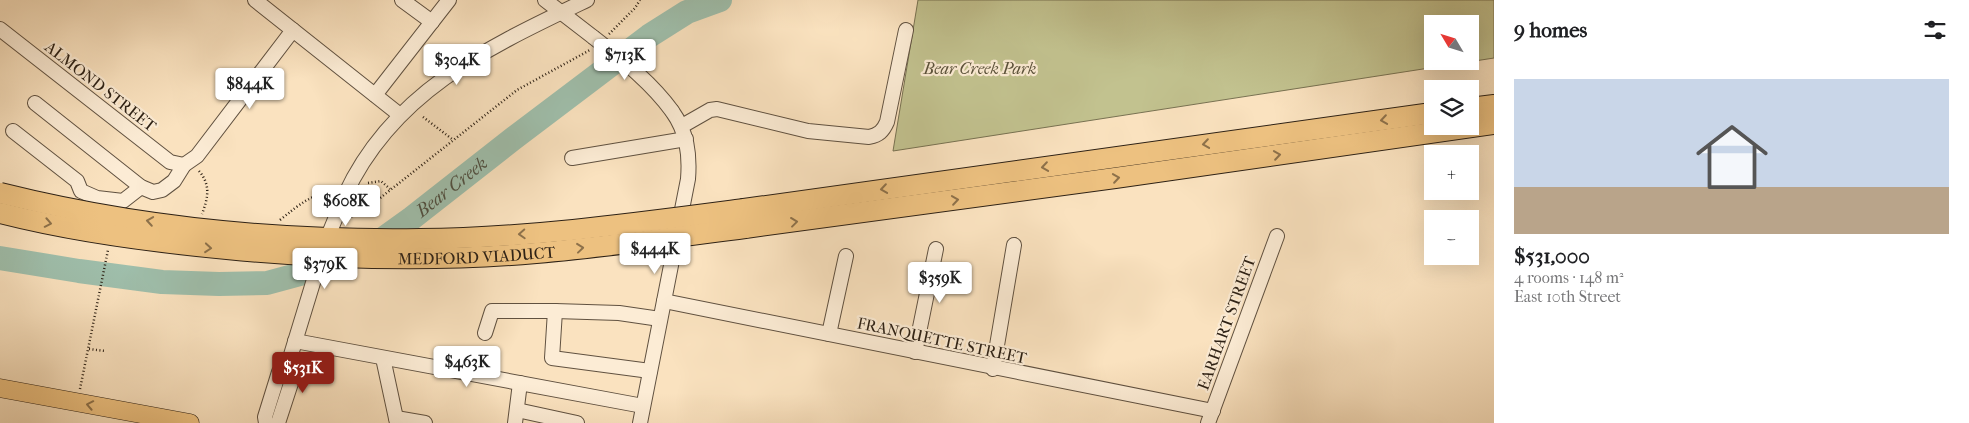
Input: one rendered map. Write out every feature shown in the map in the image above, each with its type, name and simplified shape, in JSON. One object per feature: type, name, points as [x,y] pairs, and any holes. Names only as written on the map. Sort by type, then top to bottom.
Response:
[{"type":"highway","points":[[1479,107],[1494,105]]},
{"type":"highway","points":[[745,219],[1424,114]]},
{"type":"highway","points":[[745,219],[1105,180],[1494,124]]},
{"type":"highway","name":"MEDFORD VIADUCT","points":[[0,193],[108,215],[166,224],[222,231],[350,239],[421,239],[745,219]]},
{"type":"highway","name":"MEDFORD VIADUCT","points":[[0,213],[162,243],[277,254],[350,258],[418,258],[535,253],[745,219]]},
{"type":"main road","points":[[0,388],[190,423]]},
{"type":"street","points":[[254,0],[400,115]]},
{"type":"street","points":[[402,0],[432,22]]},
{"type":"street","points":[[375,94],[449,0]]},
{"type":"street","points":[[544,0],[646,79],[672,111],[684,132],[689,158],[688,179],[640,423]]},
{"type":"street","points":[[266,423],[265,417],[279,372],[290,358],[323,249],[346,191],[368,154],[400,115],[426,91],[462,64],[587,0]]},
{"type":"street","name":"ALMOND STREET","points":[[0,29],[170,162],[187,163]]},
{"type":"street","points":[[35,103],[141,186],[153,192],[162,190],[174,181],[293,30]]},
{"type":"street","points":[[572,158],[684,132],[710,110],[717,109],[808,131],[869,137],[877,135],[884,130],[887,122],[906,30]]},
{"type":"street","points":[[13,131],[77,181],[81,191],[97,198],[123,201],[141,186]]},
{"type":"street","name":"EARHART STREET","points":[[1210,417],[1277,236]]},
{"type":"street","points":[[993,369],[1014,245]]},
{"type":"street","points":[[915,352],[936,249]]},
{"type":"street","points":[[829,334],[846,256]]},
{"type":"street","name":"FRANQUETTE STREET","points":[[664,301],[915,352],[1210,417]]},
{"type":"street","points":[[485,333],[492,311],[619,313],[660,319]]},
{"type":"street","points":[[555,311],[552,358],[650,371]]},
{"type":"street","points":[[295,341],[643,406]]},
{"type":"street","points":[[278,423],[294,374],[290,358]]},
{"type":"street","points":[[383,358],[396,420],[425,423]]},
{"type":"street","points":[[520,383],[516,416],[577,423]]},
{"type":"path","points":[[350,217],[370,206],[517,90],[596,41],[635,8],[640,0]]},
{"type":"path","points":[[423,117],[452,140]]},
{"type":"path","points":[[187,163],[205,179],[208,188],[206,203],[201,217]]},
{"type":"path","points":[[278,221],[313,196],[346,191],[373,181],[381,181],[390,189]]},
{"type":"path","points":[[77,402],[110,242]]},
{"type":"path","points":[[89,349],[105,351]]},
{"type":"green space","name":"Bear Creek Park","points":[[918,0],[1494,0],[1494,58],[1479,60],[1479,15],[1424,15],[1424,69],[893,151]]},
{"type":"waterway","name":"Bear Creek","points":[[0,258],[162,282],[219,284],[267,283],[341,263],[373,246],[412,218],[649,36],[687,12],[720,0]]}]
